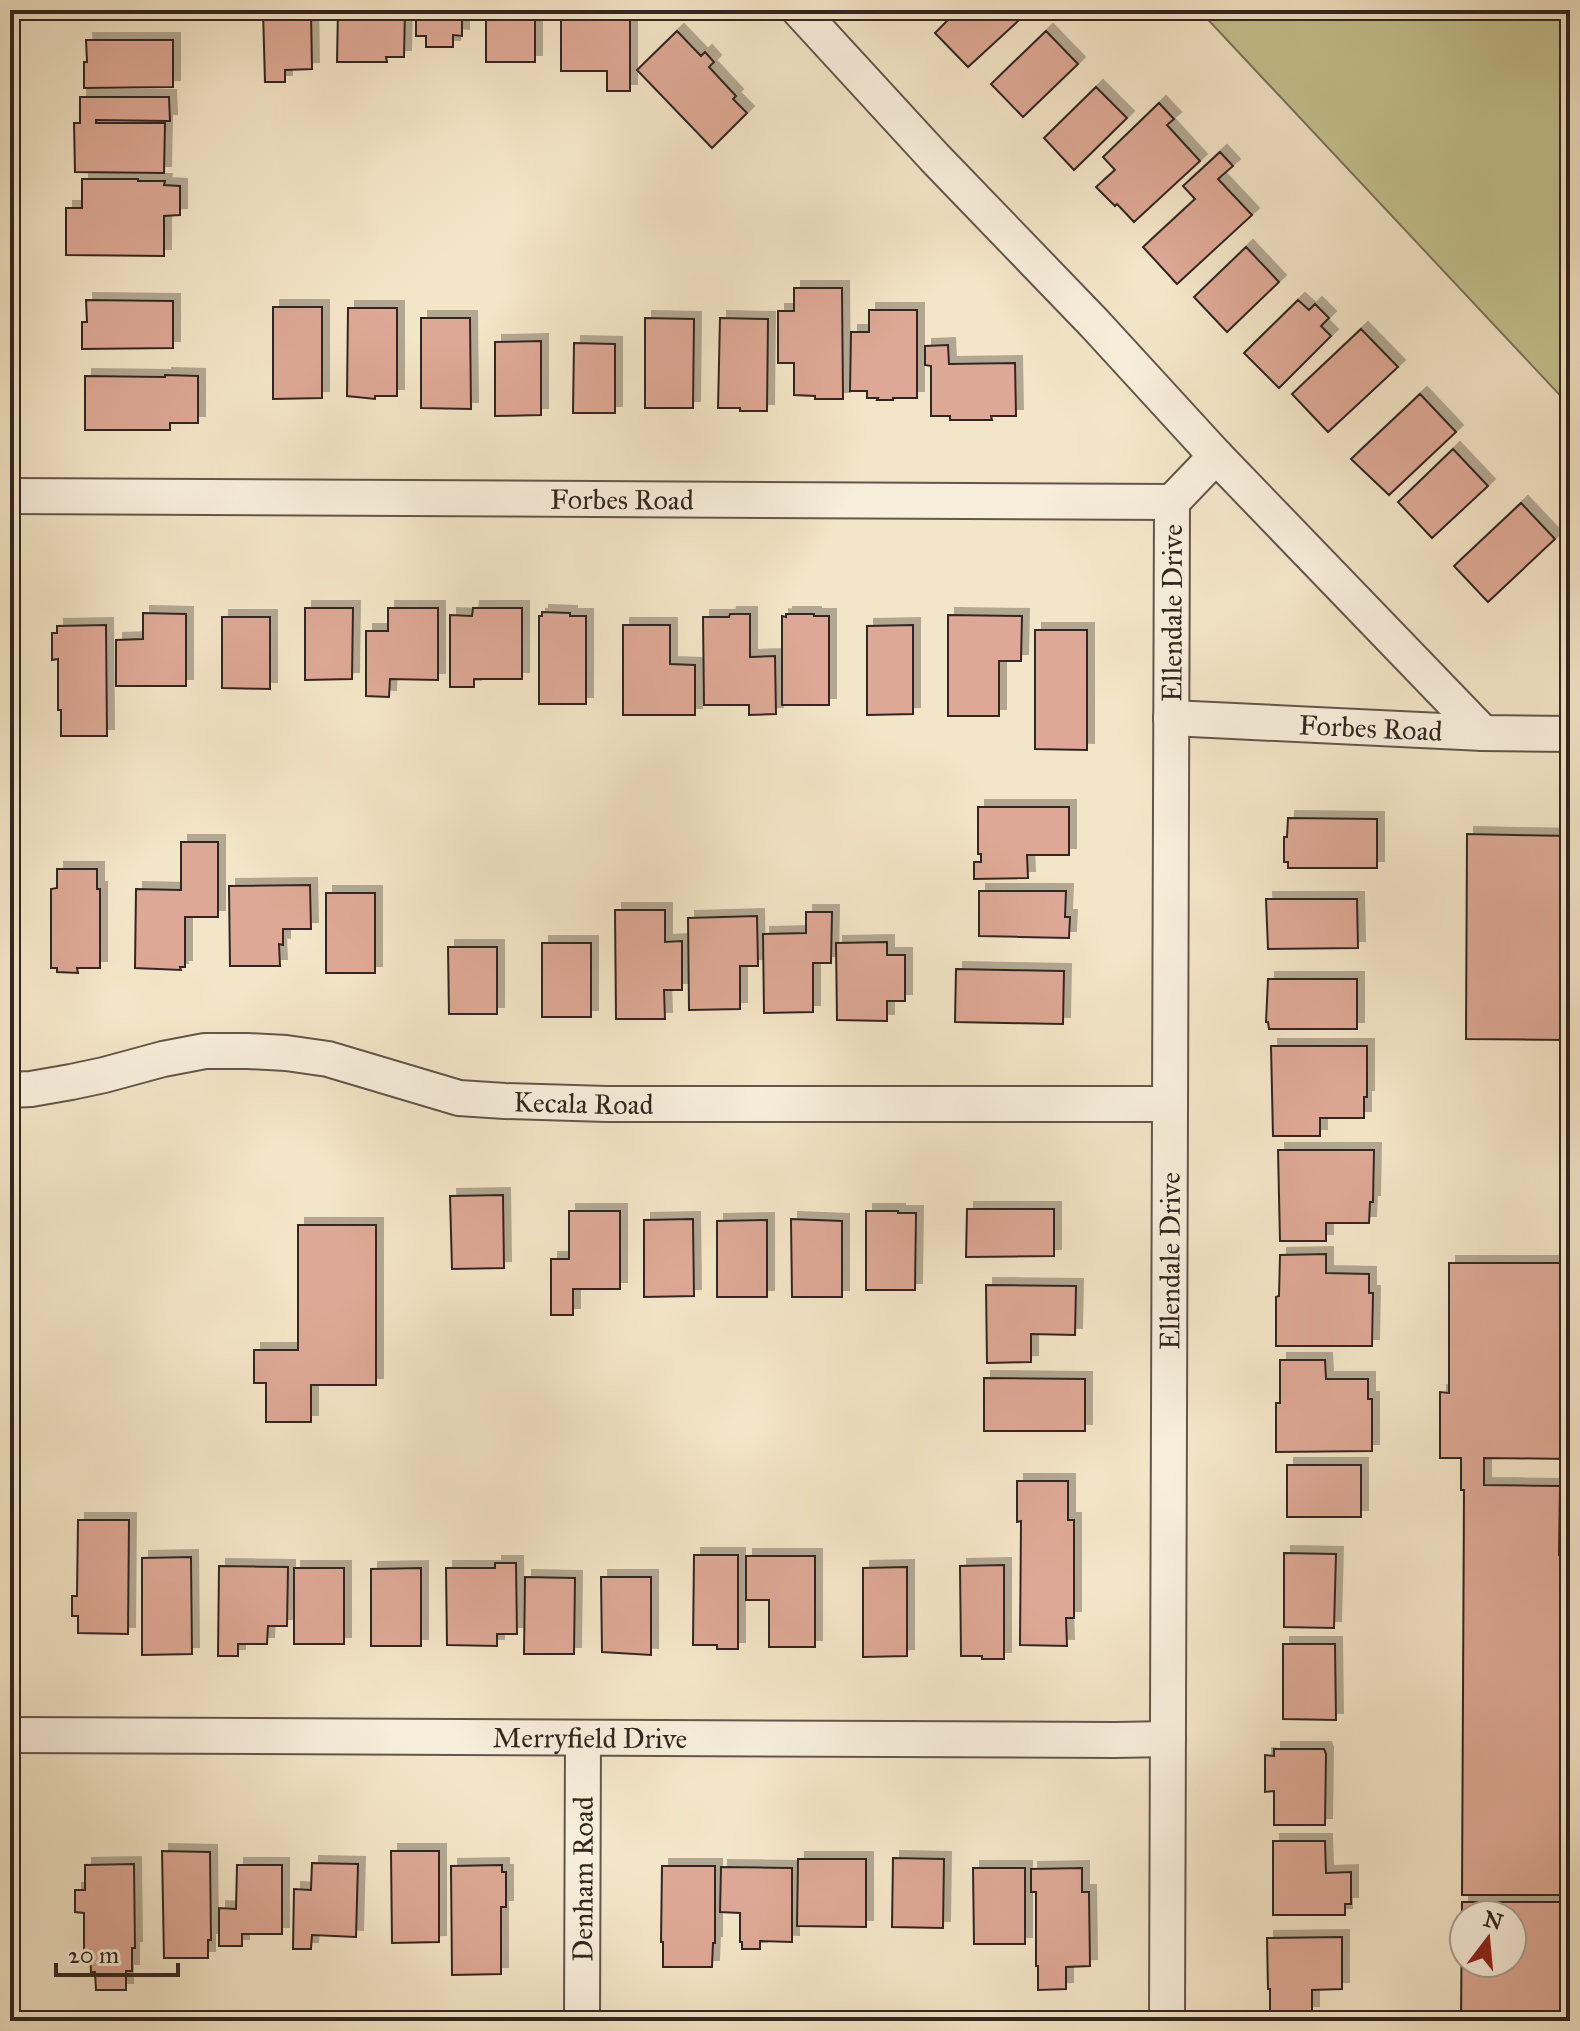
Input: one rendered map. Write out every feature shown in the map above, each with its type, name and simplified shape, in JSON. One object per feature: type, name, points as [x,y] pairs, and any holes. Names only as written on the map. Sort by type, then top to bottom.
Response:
[{"type":"street","points":[[799,10],[1216,456],[1483,733]]},
{"type":"street","points":[[1172,502],[1216,456]]},
{"type":"street","name":"Forbes Road","points":[[10,496],[1172,502]]},
{"type":"street","name":"Ellendale Drive","points":[[1167,2021],[1172,502]]},
{"type":"street","name":"Forbes Road","points":[[1171,718],[1483,733],[1570,734]]},
{"type":"street","name":"Kecala Road","points":[[10,1090],[71,1082],[205,1051],[248,1051],[328,1059],[459,1098],[505,1101],[607,1104],[1169,1104]]},
{"type":"street","name":"Merryfield Drive","points":[[10,1735],[1168,1739]]},
{"type":"street","name":"Denham Road","points":[[582,2021],[583,1738]]},
{"type":"shaded area","points":[[1199,10],[1570,10],[1570,406]]},
{"type":"building","points":[[263,10],[311,10],[312,69],[285,70],[285,82],[265,82]]},
{"type":"building","points":[[338,10],[405,10],[404,57],[386,57],[387,62],[337,62]]},
{"type":"building","points":[[416,10],[462,10],[462,36],[453,35],[453,47],[426,47],[426,36],[416,36]]},
{"type":"building","points":[[486,10],[535,10],[535,62],[486,62]]},
{"type":"building","points":[[561,10],[609,10],[609,17],[630,17],[630,91],[607,91],[607,71],[561,71]]},
{"type":"building","points":[[958,10],[1030,10],[968,67],[935,33]]},
{"type":"building","points":[[677,31],[701,56],[705,52],[714,62],[709,67],[747,113],[712,148],[637,70]]},
{"type":"building","points":[[1046,31],[1078,64],[1023,117],[991,84]]},
{"type":"building","points":[[86,40],[173,40],[173,87],[84,88]]},
{"type":"building","points":[[1096,87],[1127,118],[1074,170],[1044,138]]},
{"type":"building","points":[[80,97],[169,97],[170,121],[96,120],[96,123],[165,123],[164,173],[75,172],[74,123],[80,123]]},
{"type":"building","points":[[1159,103],[1174,119],[1167,125],[1200,161],[1134,222],[1096,187],[1115,170],[1103,157]]},
{"type":"building","points":[[1220,152],[1233,166],[1218,179],[1252,215],[1177,284],[1143,247],[1195,199],[1183,186]]},
{"type":"building","points":[[82,179],[138,179],[165,181],[164,185],[180,186],[180,215],[164,216],[164,256],[66,255],[66,208],[82,208]]},
{"type":"building","points":[[1246,247],[1279,282],[1227,332],[1194,297]]},
{"type":"building","points":[[794,288],[842,288],[843,399],[794,395],[794,363],[778,363],[778,311],[794,311]]},
{"type":"building","points":[[86,300],[173,301],[173,348],[82,349],[82,322],[87,322]]},
{"type":"building","points":[[1298,300],[1309,310],[1315,304],[1329,318],[1321,326],[1331,336],[1279,388],[1244,353]]},
{"type":"building","points":[[273,307],[322,307],[322,398],[273,399]]},
{"type":"building","points":[[348,308],[397,308],[397,396],[375,396],[375,399],[347,396]]},
{"type":"building","points":[[869,310],[917,310],[917,398],[877,400],[867,398],[867,391],[850,391],[851,332],[869,332]]},
{"type":"building","points":[[421,318],[470,318],[471,409],[421,408]]},
{"type":"building","points":[[645,318],[694,319],[693,408],[645,408]]},
{"type":"building","points":[[720,318],[768,319],[767,411],[718,408]]},
{"type":"building","points":[[1361,329],[1398,367],[1328,432],[1292,394]]},
{"type":"building","points":[[541,341],[541,415],[495,416],[495,342]]},
{"type":"building","points":[[574,343],[615,344],[615,413],[573,413]]},
{"type":"building","points":[[948,345],[949,364],[1015,363],[1016,416],[991,416],[992,420],[950,420],[950,416],[931,416],[931,366],[925,365],[925,346]]},
{"type":"building","points":[[85,376],[198,376],[198,423],[170,423],[170,430],[85,430]]},
{"type":"building","points":[[1420,394],[1456,432],[1389,495],[1351,459]]},
{"type":"building","points":[[1453,449],[1488,486],[1432,538],[1398,502]]},
{"type":"building","points":[[1521,503],[1555,539],[1488,602],[1454,566]]},
{"type":"building","points":[[1570,572],[1570,646],[1564,614]]},
{"type":"building","points":[[305,608],[353,608],[352,679],[305,680]]},
{"type":"building","points":[[388,608],[438,608],[438,680],[390,679],[389,697],[366,696],[366,631],[388,631]]},
{"type":"building","points":[[473,608],[522,608],[522,679],[474,679],[474,687],[450,687],[450,615],[472,616]]},
{"type":"building","points":[[542,612],[586,616],[586,704],[539,704],[539,616]]},
{"type":"building","points":[[143,613],[186,614],[186,686],[116,686],[116,640],[143,639]]},
{"type":"building","points":[[730,614],[750,614],[750,657],[775,656],[776,714],[749,715],[749,705],[704,705],[703,617],[729,617]]},
{"type":"building","points":[[786,614],[829,616],[829,705],[782,705],[782,616],[786,617]]},
{"type":"building","points":[[948,615],[1022,616],[1021,661],[999,661],[999,716],[948,716]]},
{"type":"building","points":[[222,617],[270,617],[270,689],[222,688]]},
{"type":"building","points":[[106,625],[107,736],[61,736],[58,659],[52,660],[52,633],[57,633],[57,626]]},
{"type":"building","points":[[623,625],[670,625],[670,664],[695,665],[695,715],[623,715]]},
{"type":"building","points":[[913,625],[913,714],[867,715],[867,626]]},
{"type":"building","points":[[1035,630],[1087,630],[1087,750],[1035,749]]},
{"type":"building","points":[[978,807],[1069,807],[1069,855],[1027,855],[1028,878],[974,879],[974,862],[981,862],[981,854],[978,854]]},
{"type":"building","points":[[1288,818],[1377,819],[1377,868],[1288,868],[1288,862],[1284,862],[1284,837],[1287,837]]},
{"type":"building","points":[[1467,834],[1570,836],[1570,1040],[1466,1039]]},
{"type":"building","points":[[181,842],[218,842],[218,917],[185,917],[185,967],[180,967],[181,970],[135,968],[136,889],[181,890]]},
{"type":"building","points":[[57,869],[97,869],[100,968],[77,968],[78,973],[57,972],[57,968],[51,968],[51,889],[57,888]]},
{"type":"building","points":[[310,885],[311,929],[283,929],[283,945],[279,944],[280,966],[230,966],[229,886]]},
{"type":"building","points":[[979,891],[1066,891],[1065,917],[1070,917],[1069,938],[979,936]]},
{"type":"building","points":[[326,893],[375,893],[375,973],[326,973]]},
{"type":"building","points":[[1266,899],[1357,899],[1358,948],[1268,949]]},
{"type":"building","points":[[615,910],[665,910],[665,942],[682,941],[682,990],[664,990],[665,1019],[616,1019]]},
{"type":"building","points":[[806,912],[832,912],[831,963],[813,963],[813,1012],[764,1013],[763,934],[806,933]]},
{"type":"building","points":[[757,916],[758,966],[740,966],[740,1009],[689,1010],[688,918]]},
{"type":"building","points":[[887,942],[887,955],[905,955],[905,1001],[887,1001],[887,1021],[837,1020],[836,943]]},
{"type":"building","points":[[542,943],[591,943],[591,1017],[542,1017]]},
{"type":"building","points":[[448,947],[497,947],[497,1014],[449,1014]]},
{"type":"building","points":[[956,969],[1064,971],[1063,1024],[955,1022]]},
{"type":"building","points":[[1268,979],[1357,979],[1357,1029],[1269,1029],[1266,1022]]},
{"type":"building","points":[[1271,1046],[1367,1046],[1364,1118],[1320,1118],[1320,1136],[1273,1136]]},
{"type":"building","points":[[1278,1150],[1374,1150],[1373,1202],[1370,1202],[1369,1223],[1326,1223],[1326,1241],[1280,1241]]},
{"type":"building","points":[[503,1195],[504,1268],[452,1269],[450,1196]]},
{"type":"building","points":[[967,1209],[1054,1209],[1054,1256],[966,1257]]},
{"type":"building","points":[[569,1211],[620,1211],[620,1289],[573,1289],[573,1315],[551,1315],[551,1259],[569,1259]]},
{"type":"building","points":[[866,1211],[916,1213],[915,1290],[866,1290]]},
{"type":"building","points":[[693,1219],[694,1296],[644,1297],[644,1220]]},
{"type":"building","points":[[791,1219],[842,1221],[842,1297],[792,1297]]},
{"type":"building","points":[[767,1220],[767,1297],[717,1297],[717,1221]]},
{"type":"building","points":[[298,1225],[376,1225],[376,1385],[311,1385],[311,1422],[266,1422],[266,1383],[254,1383],[254,1350],[298,1350]]},
{"type":"building","points":[[1326,1254],[1326,1273],[1369,1274],[1369,1293],[1373,1293],[1372,1346],[1276,1346],[1280,1255]]},
{"type":"building","points":[[1449,1263],[1570,1263],[1570,1459],[1484,1458],[1484,1485],[1560,1486],[1559,1555],[1570,1555],[1570,1895],[1462,1895],[1464,1490],[1461,1490],[1461,1458],[1440,1458],[1440,1392],[1449,1393]]},
{"type":"building","points":[[986,1285],[1076,1286],[1075,1335],[1031,1334],[1031,1362],[987,1363]]},
{"type":"building","points":[[1280,1360],[1325,1360],[1326,1379],[1368,1379],[1368,1399],[1372,1399],[1372,1451],[1276,1452]]},
{"type":"building","points":[[984,1378],[1085,1379],[1085,1431],[984,1431]]},
{"type":"building","points":[[1287,1465],[1361,1465],[1361,1517],[1287,1517]]},
{"type":"building","points":[[1017,1481],[1068,1481],[1068,1520],[1074,1520],[1074,1618],[1066,1618],[1067,1646],[1020,1645],[1021,1521],[1017,1522]]},
{"type":"building","points":[[78,1520],[129,1520],[128,1634],[78,1633],[78,1616],[72,1616],[72,1596],[77,1596]]},
{"type":"building","points":[[1284,1553],[1336,1554],[1334,1628],[1284,1627]]},
{"type":"building","points":[[694,1555],[738,1555],[738,1649],[693,1645]]},
{"type":"building","points":[[746,1556],[815,1556],[815,1647],[769,1647],[769,1600],[746,1600]]},
{"type":"building","points":[[191,1557],[192,1654],[142,1655],[142,1558]]},
{"type":"building","points":[[495,1563],[516,1563],[517,1634],[497,1634],[497,1646],[447,1645],[446,1568],[495,1568]]},
{"type":"building","points":[[1004,1565],[1004,1659],[961,1656],[960,1566]]},
{"type":"building","points":[[219,1566],[288,1567],[287,1626],[268,1626],[267,1644],[238,1644],[238,1656],[218,1656]]},
{"type":"building","points":[[907,1567],[907,1656],[863,1657],[863,1568]]},
{"type":"building","points":[[294,1568],[344,1568],[344,1644],[294,1644]]},
{"type":"building","points":[[421,1568],[421,1646],[371,1646],[371,1569]]},
{"type":"building","points":[[525,1577],[575,1578],[574,1654],[524,1654]]},
{"type":"building","points":[[601,1577],[651,1577],[651,1655],[602,1652]]},
{"type":"building","points":[[1283,1644],[1335,1644],[1336,1720],[1283,1719]]},
{"type":"building","points":[[1274,1749],[1324,1749],[1325,1825],[1274,1825],[1274,1791],[1265,1792],[1265,1755],[1274,1756]]},
{"type":"building","points":[[1273,1841],[1325,1841],[1326,1873],[1351,1872],[1351,1904],[1345,1904],[1345,1915],[1273,1915]]},
{"type":"building","points":[[162,1851],[210,1852],[211,1940],[208,1940],[208,1958],[164,1958]]},
{"type":"building","points":[[391,1851],[439,1851],[439,1942],[392,1943]]},
{"type":"building","points":[[893,1858],[944,1859],[943,1928],[892,1927]]},
{"type":"building","points":[[798,1859],[866,1859],[866,1927],[797,1926]]},
{"type":"building","points":[[312,1863],[358,1864],[356,1937],[312,1935],[311,1949],[293,1949],[294,1889],[311,1890]]},
{"type":"building","points":[[134,1864],[135,1948],[132,1948],[132,1971],[126,1971],[126,1990],[96,1990],[90,1950],[84,1950],[84,1913],[75,1912],[75,1890],[85,1890],[85,1865]]},
{"type":"building","points":[[237,1865],[282,1865],[282,1934],[242,1934],[242,1946],[219,1946],[219,1908],[236,1909]]},
{"type":"building","points":[[502,1865],[502,1872],[506,1872],[506,1907],[501,1907],[501,1974],[452,1975],[451,1866]]},
{"type":"building","points":[[662,1866],[715,1866],[712,1967],[663,1967]]},
{"type":"building","points":[[721,1867],[792,1868],[792,1942],[760,1941],[760,1949],[742,1949],[740,1913],[720,1912]]},
{"type":"building","points":[[973,1868],[1025,1868],[1025,1944],[974,1944]]},
{"type":"building","points":[[1082,1868],[1082,1892],[1089,1892],[1090,1966],[1066,1967],[1066,1989],[1038,1990],[1036,1892],[1031,1892],[1031,1869]]},
{"type":"building","points":[[1528,1902],[1570,1902],[1570,2021],[1461,2021],[1461,1979],[1528,1979]]},
{"type":"building","points":[[1342,1937],[1342,1989],[1312,1990],[1312,2013],[1270,2013],[1267,1938]]}]
